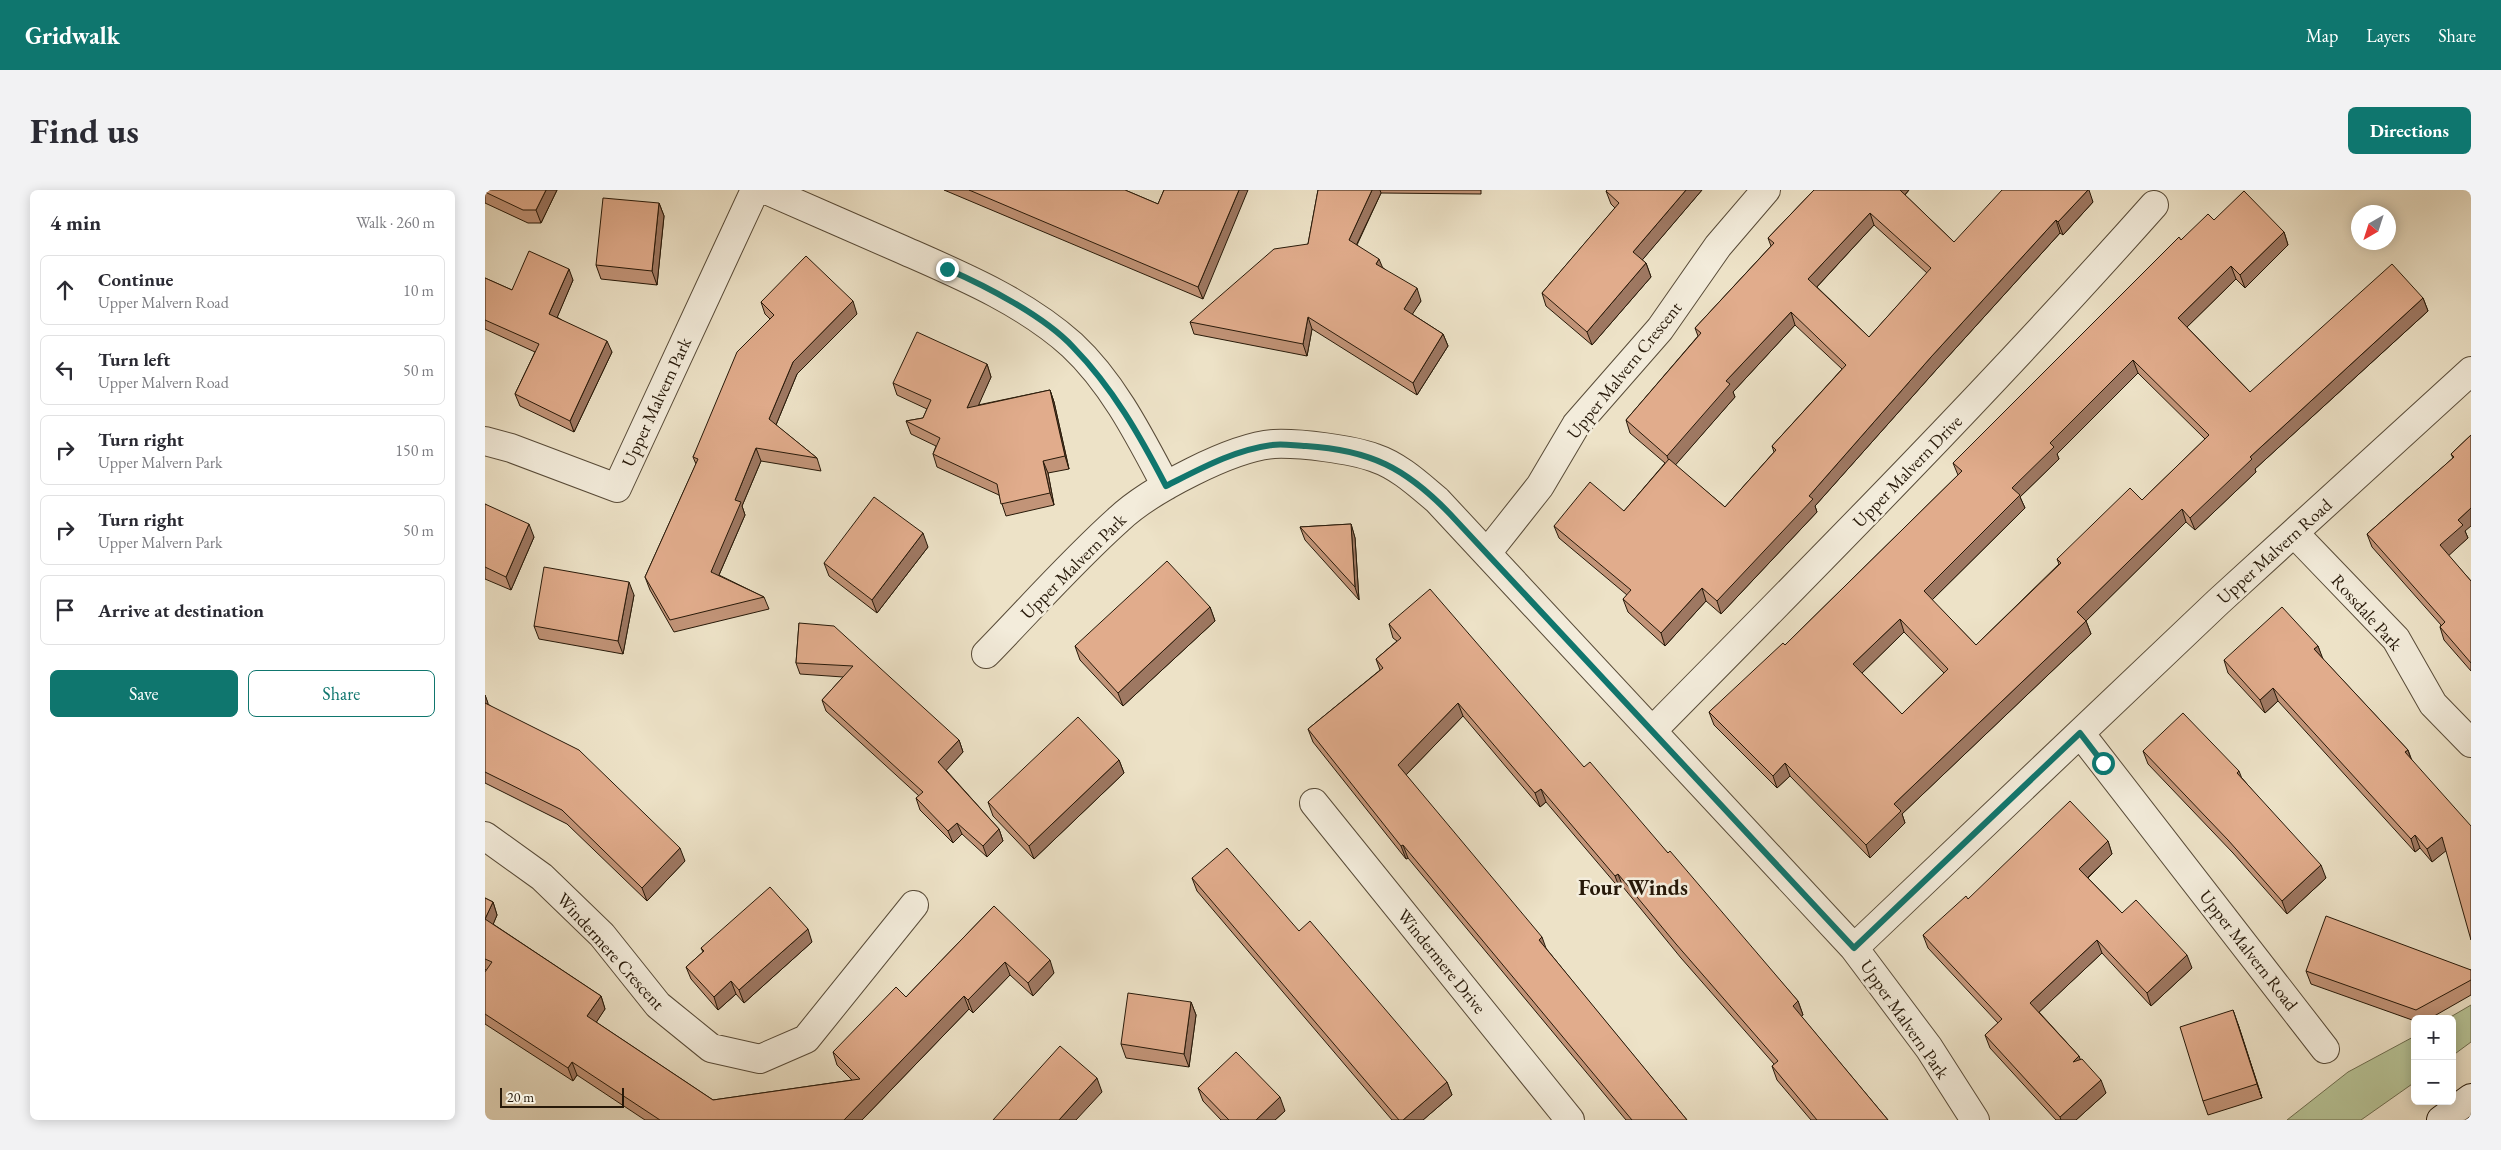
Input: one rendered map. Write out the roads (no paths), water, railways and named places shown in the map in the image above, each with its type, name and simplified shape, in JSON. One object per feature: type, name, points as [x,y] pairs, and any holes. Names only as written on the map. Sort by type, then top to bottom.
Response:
[{"type":"street","name":"Upper Malvern Park","points":[[485,441],[511,448],[617,488],[755,190]]},
{"type":"street","points":[[766,190],[965,277],[1031,314],[1072,345],[1107,385],[1137,432],[1166,486]]},
{"type":"street","name":"Upper Malvern Crescent","points":[[1487,553],[1540,486],[1576,425],[1660,329],[1718,246],[1767,190]]},
{"type":"street","name":"Upper Malvern Drive","points":[[1653,730],[1840,541],[2065,305],[2154,205]]},
{"type":"street","name":"Upper Malvern Road","points":[[1854,948],[2080,733],[2471,371]]},
{"type":"street","name":"Upper Malvern Park","points":[[986,654],[1120,518],[1166,486],[1222,458],[1273,444],[1319,447],[1376,458],[1408,476],[1437,500],[1854,948],[1929,1048],[1975,1120]]},
{"type":"street","name":"Rossdale Park","points":[[2294,533],[2396,639],[2433,704],[2471,743]]},
{"type":"street","name":"Upper Malvern Road","points":[[2080,733],[2325,1049]]},
{"type":"street","name":"Windermere Drive","points":[[1314,803],[1570,1120]]},
{"type":"street","name":"Windermere Crescent","points":[[485,836],[542,877],[602,935],[658,1005],[696,1036],[711,1048],[760,1059],[806,1039],[915,905]]},
{"type":"street","points":[[2441,1120],[2471,1098]]},
{"type":"district","name":"Four Winds","points":[[1633,887]]}]
